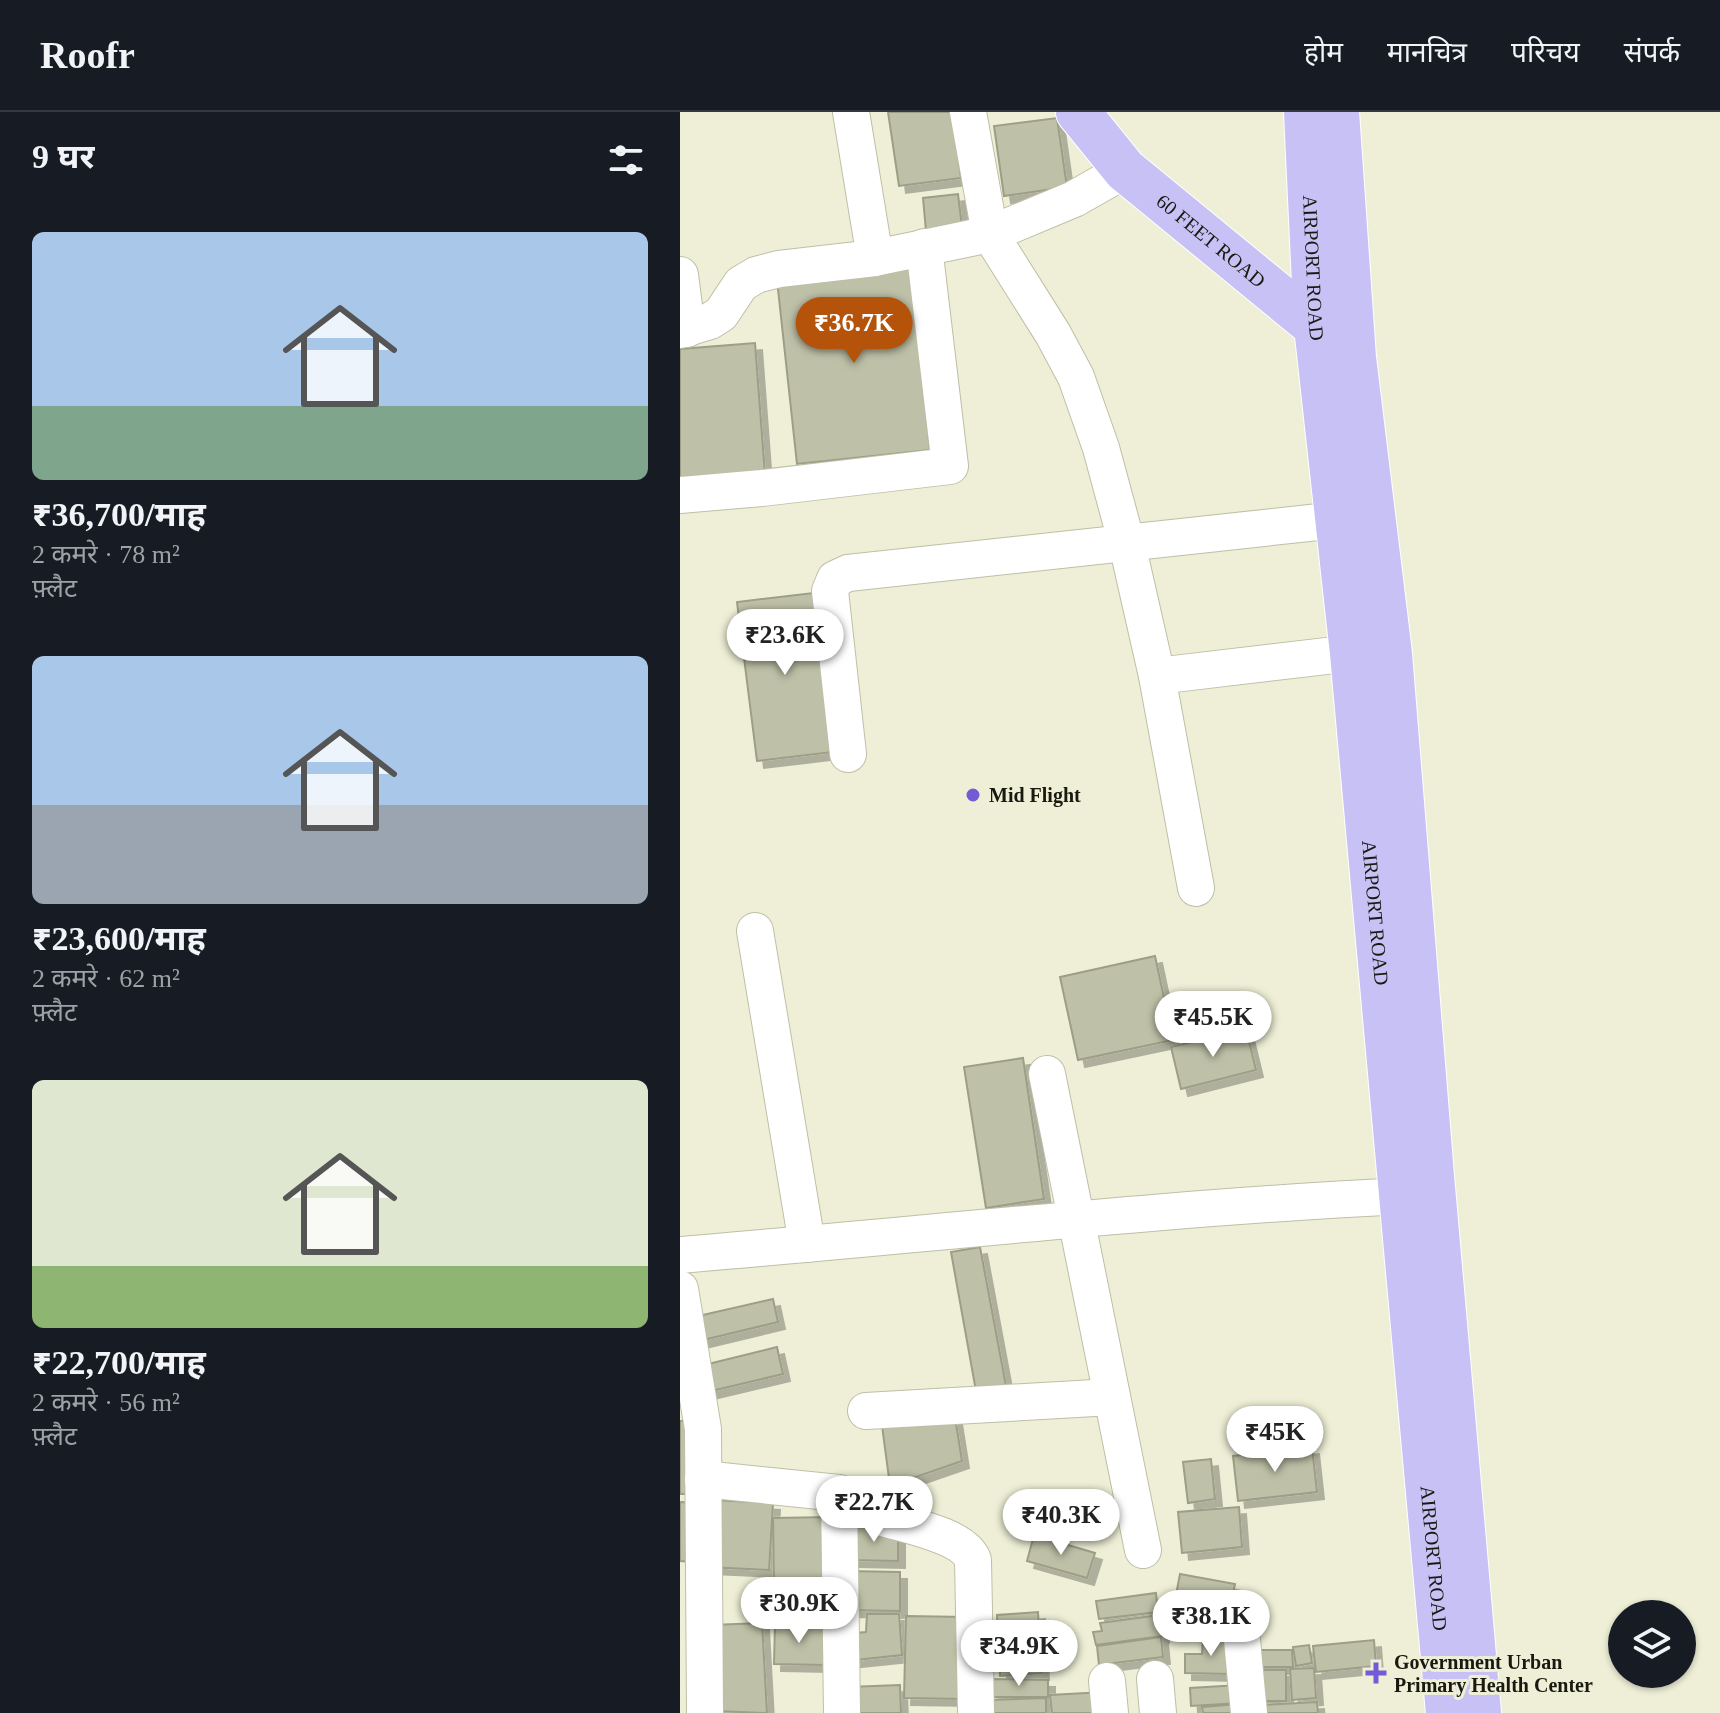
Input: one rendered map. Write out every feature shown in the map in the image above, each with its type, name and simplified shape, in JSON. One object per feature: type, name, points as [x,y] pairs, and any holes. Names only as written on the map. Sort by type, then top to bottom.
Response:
[{"type":"main road","name":"60 FEET ROAD","points":[[1078,112],[1125,170],[1354,358]]},
{"type":"main road","name":"AIRPORT ROAD","points":[[1306,112],[1316,326],[1352,653],[1448,1713]]},
{"type":"main road","name":"AIRPORT ROAD","points":[[1337,112],[1354,358],[1390,654],[1479,1713]]},
{"type":"street","points":[[851,112],[875,258]]},
{"type":"street","points":[[968,112],[990,234],[1053,334],[1076,377],[1101,448],[1157,676],[1196,888]]},
{"type":"street","points":[[680,275],[683,329],[721,314],[741,284],[756,275],[779,269],[875,258],[990,234],[1074,199],[1125,170]]},
{"type":"street","points":[[680,495],[950,466],[924,247]]},
{"type":"street","points":[[848,754],[830,591],[835,579],[848,573],[1337,520]]},
{"type":"street","points":[[1157,676],[1352,653]]},
{"type":"street","points":[[755,931],[807,1244]]},
{"type":"street","points":[[1047,1074],[1143,1550]]},
{"type":"street","points":[[680,1255],[1076,1219],[1402,1196]]},
{"type":"street","points":[[680,1289],[703,1429],[705,1713]]},
{"type":"street","points":[[866,1411],[1112,1397]]},
{"type":"street","points":[[703,1479],[839,1493],[842,1713]]},
{"type":"street","points":[[880,1517],[953,1540],[970,1553],[973,1560],[976,1713]]},
{"type":"street","points":[[1242,1640],[1249,1713]]},
{"type":"building","points":[[888,112],[953,112],[961,178],[899,186]]},
{"type":"building","points":[[1057,118],[1067,187],[1004,196],[994,126]]},
{"type":"building","points":[[958,194],[962,227],[926,231],[923,198]]},
{"type":"building","points":[[910,266],[930,450],[797,464],[777,280]]},
{"type":"building","points":[[755,343],[765,475],[680,481],[680,349]]},
{"type":"building","points":[[813,593],[833,752],[757,761],[737,602]]},
{"type":"building","points":[[1155,956],[1173,1040],[1078,1060],[1060,977]]},
{"type":"building","points":[[1246,1029],[1256,1070],[1181,1089],[1171,1047]]},
{"type":"building","points":[[1023,1058],[1044,1199],[986,1208],[964,1067]]},
{"type":"building","points":[[980,1247],[1006,1386],[976,1391],[951,1252]]},
{"type":"building","points":[[773,1299],[778,1322],[699,1341],[694,1317]]},
{"type":"building","points":[[777,1347],[783,1374],[707,1392],[700,1366]]},
{"type":"building","points":[[954,1411],[962,1461],[890,1486],[881,1418]]},
{"type":"building","points":[[680,1421],[696,1421],[695,1494],[680,1494]]},
{"type":"building","points":[[1312,1447],[1317,1492],[1238,1501],[1233,1456]]},
{"type":"building","points":[[1211,1459],[1215,1499],[1188,1503],[1183,1462]]},
{"type":"building","points":[[711,1500],[773,1503],[769,1570],[707,1567]]},
{"type":"building","points":[[680,1502],[697,1503],[694,1562],[680,1561]]},
{"type":"building","points":[[1239,1507],[1242,1547],[1182,1553],[1178,1512]]},
{"type":"building","points":[[830,1517],[830,1583],[774,1584],[773,1518]]},
{"type":"building","points":[[851,1527],[898,1528],[898,1561],[851,1560]]},
{"type":"building","points":[[1034,1535],[1095,1553],[1087,1578],[1027,1561]]},
{"type":"building","points":[[845,1571],[900,1572],[900,1611],[844,1610]]},
{"type":"building","points":[[1180,1574],[1235,1584],[1226,1631],[1171,1621]]},
{"type":"building","points":[[769,1588],[785,1588],[785,1604],[827,1603],[827,1625],[771,1624]]},
{"type":"building","points":[[1156,1593],[1158,1612],[1099,1619],[1096,1601]]},
{"type":"building","points":[[1038,1612],[1042,1673],[1000,1676],[997,1615]]},
{"type":"building","points":[[867,1614],[899,1614],[902,1655],[846,1661],[843,1634],[866,1632]]},
{"type":"building","points":[[1160,1615],[1162,1636],[1096,1645],[1093,1632],[1102,1631],[1100,1623]]},
{"type":"building","points":[[906,1616],[967,1617],[966,1699],[904,1698]]},
{"type":"building","points":[[762,1623],[767,1713],[715,1711],[711,1625]]},
{"type":"building","points":[[775,1625],[824,1626],[824,1665],[774,1664]]},
{"type":"building","points":[[1161,1637],[1163,1657],[1099,1665],[1097,1646]]},
{"type":"building","points":[[1203,1639],[1231,1639],[1231,1674],[1185,1673],[1185,1654],[1202,1654]]},
{"type":"building","points":[[1374,1640],[1376,1666],[1316,1672],[1313,1646]]},
{"type":"building","points":[[1309,1645],[1312,1663],[1296,1666],[1293,1647]]},
{"type":"building","points":[[1256,1650],[1292,1650],[1293,1667],[1256,1667]]},
{"type":"building","points":[[1314,1668],[1316,1698],[1292,1700],[1290,1669]]},
{"type":"building","points":[[1254,1670],[1286,1670],[1286,1701],[1254,1701]]},
{"type":"building","points":[[991,1679],[1048,1680],[1048,1697],[991,1697]]},
{"type":"building","points":[[900,1685],[901,1713],[849,1713],[848,1687]]},
{"type":"building","points":[[1239,1685],[1239,1703],[1191,1706],[1190,1688]]},
{"type":"building","points":[[1104,1692],[1105,1713],[1052,1713],[1050,1695]]},
{"type":"building","points":[[1046,1698],[1046,1713],[990,1713],[989,1700]]},
{"type":"building","points":[[1317,1702],[1318,1713],[1263,1713],[1262,1705]]},
{"type":"building","points":[[1239,1704],[1240,1713],[1203,1713],[1202,1707]]},
{"type":"place","name":"Mid Flight","points":[[973,795]]},
{"type":"place","name":"Government Urban Primary Health Center","points":[[1376,1673]]}]
